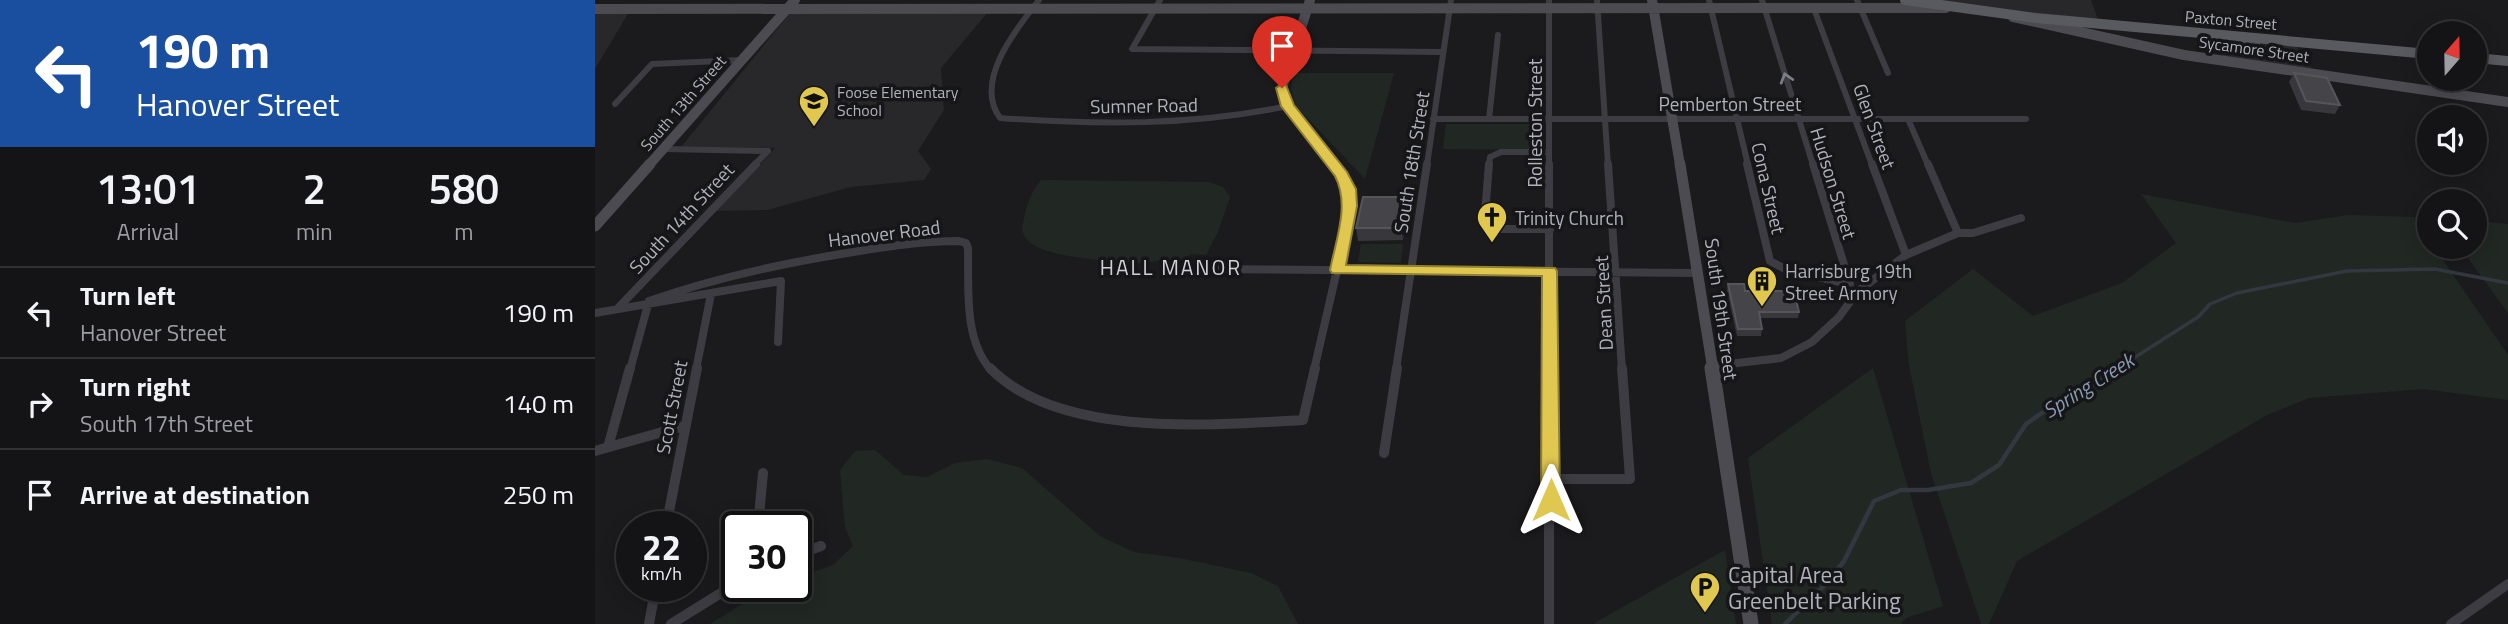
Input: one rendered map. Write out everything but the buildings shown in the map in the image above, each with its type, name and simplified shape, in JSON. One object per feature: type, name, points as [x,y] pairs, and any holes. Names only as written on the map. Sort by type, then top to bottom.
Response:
[{"type":"main road","name":"Paxton Street","points":[[1906,0],[1999,13],[2417,53]]},
{"type":"main road","points":[[2487,59],[2508,61]]},
{"type":"street","name":"South 13th Street","points":[[595,226],[796,0]]},
{"type":"street","points":[[903,9],[911,0]]},
{"type":"street","points":[[1032,9],[1039,0]]},
{"type":"street","points":[[1160,0],[1132,49],[1443,52]]},
{"type":"street","points":[[595,9],[1155,9],[1309,5],[1763,5],[1814,9],[1859,5],[1958,8]]},
{"type":"street","points":[[1309,5],[1282,88],[1287,106],[1342,175],[1349,189],[1350,206],[1337,270]]},
{"type":"street","name":"South 18th Street","points":[[1384,453],[1450,5]]},
{"type":"street","name":"Rolleston Street","points":[[1549,5],[1549,624]]},
{"type":"street","name":"Dean Street","points":[[1551,479],[1630,479],[1598,5]]},
{"type":"street","name":"South 19th Street","points":[[1653,5],[1698,273],[1751,624]]},
{"type":"street","name":"Cona Street","points":[[1710,5],[1770,261],[1787,270],[1849,284]]},
{"type":"street","name":"Hudson Street","points":[[1763,5],[1849,284],[1857,292]]},
{"type":"street","points":[[1859,5],[1888,73]]},
{"type":"street","name":"Sumner Road","points":[[1032,9],[1002,50],[994,70],[993,110],[1000,118],[1181,123],[1254,114],[1287,106]]},
{"type":"street","name":"Glen Street","points":[[1814,9],[1906,255]]},
{"type":"street","name":"Sycamore Street","points":[[1999,13],[2157,51],[2508,102]]},
{"type":"street","points":[[1489,119],[1498,35]]},
{"type":"street","points":[[615,104],[652,64],[742,60]]},
{"type":"street","name":"Pemberton Street","points":[[1433,118],[2027,119]]},
{"type":"street","points":[[1908,119],[1958,233]]},
{"type":"street","name":"South 14th Street","points":[[618,308],[768,151],[663,149]]},
{"type":"street","points":[[1549,152],[1501,152],[1490,157],[1484,226],[1489,229],[1550,229]]},
{"type":"street","points":[[1711,366],[1781,358],[1812,342],[1839,317],[1857,292],[1906,255],[1958,233],[1973,233],[2021,218]]},
{"type":"street","name":"Hanover Road","points":[[649,301],[710,280],[803,260],[883,247],[959,241],[966,243],[968,248],[971,313],[980,354],[999,378],[1039,402],[1090,418],[1146,423],[1303,421],[1337,270]]},
{"type":"street","points":[[1194,269],[1698,273]]},
{"type":"street","points":[[595,313],[649,301],[711,294],[781,281],[778,342]]},
{"type":"street","name":"Scott Street","points":[[669,511],[711,294]]},
{"type":"street","name":"South 14th Street","points":[[608,447],[649,301]]},
{"type":"street","points":[[595,451],[684,426]]},
{"type":"street","points":[[759,511],[763,473]]},
{"type":"street","points":[[812,549],[821,546]]},
{"type":"street","points":[[2451,624],[2508,584]]},
{"type":"street","points":[[671,624],[721,593]]},
{"type":"street","points":[[649,624],[653,602]]},
{"type":"shaded area","points":[[1934,0],[2091,0],[2098,20],[1983,7]]},
{"type":"shaded area","points":[[595,12],[629,12],[595,69]]},
{"type":"shaded area","name":"Foose Elementary School","points":[[791,12],[987,13],[941,68],[944,110],[918,151],[931,169],[924,180],[851,187],[767,210],[716,211],[775,148],[681,147]]},
{"type":"shaded area","points":[[2214,39],[2297,47],[2314,72],[2224,59]]},
{"type":"shaded area","points":[[1293,73],[1394,73],[1365,179],[1296,106],[1291,89]]},
{"type":"shaded area","points":[[1446,124],[1539,124],[1539,150],[1443,149]]},
{"type":"shaded area","points":[[1041,180],[1209,182],[1223,187],[1230,197],[1218,232],[1206,255],[1191,254],[1181,260],[1141,263],[1095,259],[1043,249],[1031,243],[1024,235],[1026,209]]},
{"type":"shaded area","points":[[2141,194],[2295,223],[2348,215],[2414,217],[2417,221],[2417,259],[2442,259],[2508,355],[2508,400],[2423,389],[2309,398],[2267,415],[2017,561],[1989,624],[1981,624],[1931,473],[1909,365],[1905,321],[1973,269],[2033,316],[2122,283],[2176,243]]},
{"type":"shaded area","points":[[2487,222],[2508,224],[2508,313],[2469,259],[2487,259]]},
{"type":"shaded area","points":[[1361,244],[1403,244],[1401,263],[1358,262]]},
{"type":"shaded area","points":[[1873,368],[1943,606],[1906,618],[1901,624],[1772,624],[1748,458]]},
{"type":"shaded area","points":[[875,450],[904,475],[927,477],[955,463],[987,459],[1022,468],[1100,536],[1134,552],[1251,573],[1278,586],[1298,624],[710,624],[745,602],[812,602],[812,572],[833,565],[853,546],[845,527],[840,470],[855,451]]},
{"type":"shaded area","points":[[1725,550],[1736,624],[1595,624],[1596,622]]},
{"type":"waterway","name":"Spring Creek","points":[[2115,370],[2198,317],[2210,304],[2237,293],[2347,271],[2435,269],[2508,283]]},
{"type":"waterway","name":"Spring Creek","points":[[1785,624],[1825,585],[1844,561],[1874,501],[1901,490],[1928,490],[1971,483],[1999,465],[2026,424],[2068,395],[2109,377],[2116,368]]},
{"type":"place","name":"Foose Elementary School","points":[[814,128]]},
{"type":"place","name":"Trinity Church","points":[[1492,244]]},
{"type":"place","name":"Harrisburg 19th Street Armory","points":[[1762,308]]},
{"type":"place","name":"Capital Area Greenbelt Parking","points":[[1705,614]]},
{"type":"district","name":"HALL MANOR","points":[[1171,267]]},
{"type":"route","points":[[1282,88],[1287,106],[1342,175],[1349,189],[1350,206],[1337,270],[1550,271],[1551,500]]}]
